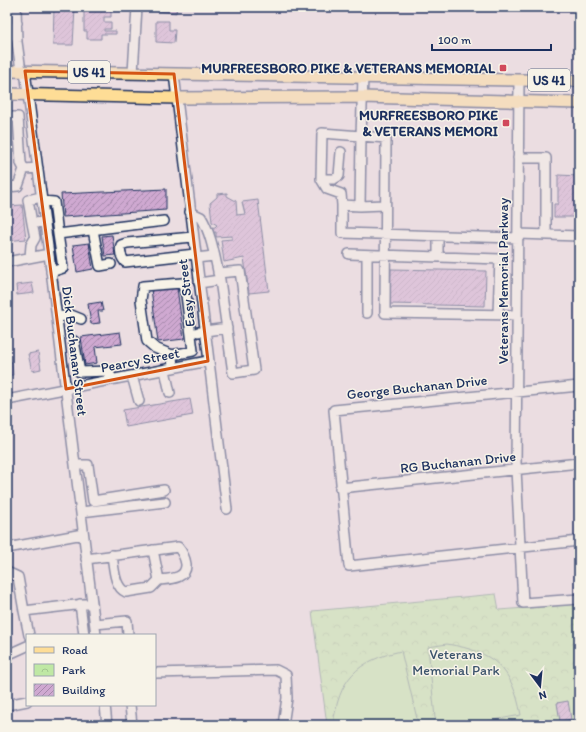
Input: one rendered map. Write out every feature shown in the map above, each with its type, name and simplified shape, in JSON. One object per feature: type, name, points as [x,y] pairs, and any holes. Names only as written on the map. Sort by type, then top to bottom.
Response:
[{"type":"main road","name":"US 41","points":[[7,71],[579,81]]},
{"type":"main road","points":[[7,94],[177,98],[362,97],[579,103]]},
{"type":"street","name":"Dick Buchanan Street","points":[[16,7],[17,42],[28,94],[38,168],[96,634]]},
{"type":"street","points":[[132,73],[137,7]]},
{"type":"street","points":[[7,39],[17,23]]},
{"type":"street","name":"Easy Street","points":[[174,74],[204,331],[227,509]]},
{"type":"street","points":[[360,206],[363,77]]},
{"type":"street","name":"Veterans Memorial Parkway","points":[[519,80],[516,469],[519,547],[524,603],[579,599]]},
{"type":"street","points":[[7,117],[18,117],[21,164],[24,168],[18,186],[7,187]]},
{"type":"street","points":[[517,315],[385,313],[385,235],[384,205],[386,138],[322,133],[321,179],[327,189],[341,194],[342,233],[385,235],[438,236],[579,236]]},
{"type":"street","points":[[321,179],[334,180],[339,176],[342,134]]},
{"type":"street","points":[[518,158],[546,158],[546,235]]},
{"type":"street","points":[[24,168],[38,168]]},
{"type":"street","points":[[30,257],[31,245],[35,238],[28,200],[42,199],[54,202],[63,268],[51,272]]},
{"type":"street","points":[[342,206],[384,205]]},
{"type":"street","points":[[186,295],[219,277],[240,272],[254,370],[232,373],[219,277],[207,226],[201,216],[190,212]]},
{"type":"street","points":[[58,234],[164,221]]},
{"type":"street","points":[[32,223],[45,222]]},
{"type":"street","points":[[93,230],[100,266],[111,264]]},
{"type":"street","points":[[438,236],[438,257]]},
{"type":"street","points":[[193,237],[121,244],[120,249],[122,258],[125,262],[196,256],[214,256]]},
{"type":"street","points":[[7,262],[49,254]]},
{"type":"street","points":[[349,254],[500,259],[498,314]]},
{"type":"street","points":[[367,255],[368,313]]},
{"type":"street","points":[[182,282],[186,295],[191,332],[192,352],[172,355],[155,348],[146,341],[141,300],[144,286],[182,282]]},
{"type":"street","points":[[57,317],[71,316],[82,319]]},
{"type":"street","points":[[191,332],[227,328]]},
{"type":"street","points":[[74,341],[80,372],[109,372],[112,380]]},
{"type":"street","points":[[170,393],[169,369],[172,355]]},
{"type":"street","points":[[62,358],[77,357]]},
{"type":"street","name":"Pearcy Street","points":[[7,400],[208,361]]},
{"type":"street","points":[[132,376],[139,401]]},
{"type":"street","name":"George Buchanan Drive","points":[[579,386],[334,410],[340,488],[349,566],[579,541]]},
{"type":"street","name":"RG Buchanan Drive","points":[[340,488],[579,463]]},
{"type":"street","points":[[75,466],[88,465],[93,501],[164,490]]},
{"type":"street","points":[[81,512],[165,502]]},
{"type":"street","points":[[7,548],[83,534]]},
{"type":"street","points":[[86,559],[112,555],[178,547],[183,552],[186,560],[186,568],[184,574],[176,578],[160,580],[151,588],[126,592],[123,591],[117,584],[112,555]]},
{"type":"street","points":[[153,550],[160,580]]},
{"type":"street","points":[[7,572],[18,577],[29,634]]},
{"type":"street","points":[[24,611],[92,603]]},
{"type":"street","points":[[80,604],[84,634]]},
{"type":"street","points":[[94,624],[127,621],[128,634]]},
{"type":"street","points":[[7,656],[26,646]]},
{"type":"street","points":[[156,673],[276,670],[286,675],[287,698],[283,725]]},
{"type":"street","points":[[7,705],[26,701]]},
{"type":"street","points":[[105,706],[107,725]]},
{"type":"street","points":[[130,706],[132,725]]},
{"type":"highlighted area","points":[[25,71],[174,74],[208,361],[66,389]]},
{"type":"green space","name":"Veterans Memorial Park","points":[[496,594],[499,610],[579,604],[579,725],[327,725],[312,611]]},
{"type":"green space","points":[[447,644],[464,647],[478,652],[499,665],[512,685],[521,715],[468,725],[443,725],[435,718],[428,647]]},
{"type":"green space","points":[[401,651],[418,723],[416,725],[333,725],[340,695],[352,674],[372,660]]},
{"type":"building","points":[[84,7],[104,7],[104,9],[111,9],[111,17],[104,17],[104,22],[111,22],[111,29],[104,29],[104,31],[116,31],[116,34],[101,34],[101,39],[87,39],[87,31],[84,31]]},
{"type":"building","points":[[157,7],[177,7],[176,13],[157,11]]},
{"type":"building","points":[[54,8],[75,8],[73,45],[53,45]]},
{"type":"building","points":[[156,21],[169,21],[169,30],[175,30],[174,43],[156,42]]},
{"type":"building","points":[[558,175],[579,176],[579,217],[554,217],[554,204],[558,204]]},
{"type":"building","points":[[166,189],[166,210],[63,217],[61,194]]},
{"type":"building","points":[[227,193],[227,196],[236,201],[237,215],[245,214],[242,202],[258,200],[269,291],[249,293],[244,258],[224,262],[221,240],[232,239],[232,236],[216,237],[216,232],[209,233],[209,228],[217,225],[212,222],[210,203],[217,197],[217,194]]},
{"type":"building","points":[[22,205],[26,239],[7,241],[7,231],[11,231],[8,206]]},
{"type":"building","points":[[112,235],[115,255],[105,256],[102,236]]},
{"type":"building","points":[[89,243],[93,269],[77,272],[73,245]]},
{"type":"building","points":[[391,269],[486,271],[485,306],[390,304]]},
{"type":"building","points":[[32,283],[34,293],[17,295],[16,285]]},
{"type":"building","points":[[177,288],[184,339],[158,342],[151,289]]},
{"type":"building","points":[[101,302],[103,311],[98,311],[100,323],[91,324],[88,304]]},
{"type":"building","points":[[120,332],[122,344],[95,347],[97,363],[85,365],[81,337]]},
{"type":"building","points":[[38,352],[41,369],[32,371],[28,354]]},
{"type":"building","points":[[7,362],[12,362],[13,375],[9,375],[10,379],[7,379]]},
{"type":"building","points":[[190,399],[193,415],[126,427],[123,410]]},
{"type":"building","points":[[568,701],[571,719],[560,721],[557,703]]},
{"type":"place","name":"MURFREESBORO PIKE & VETERANS MEMORIAL","points":[[503,68]]},
{"type":"place","name":"MURFREESBORO PIKE & VETERANS MEMORI","points":[[506,123]]}]
